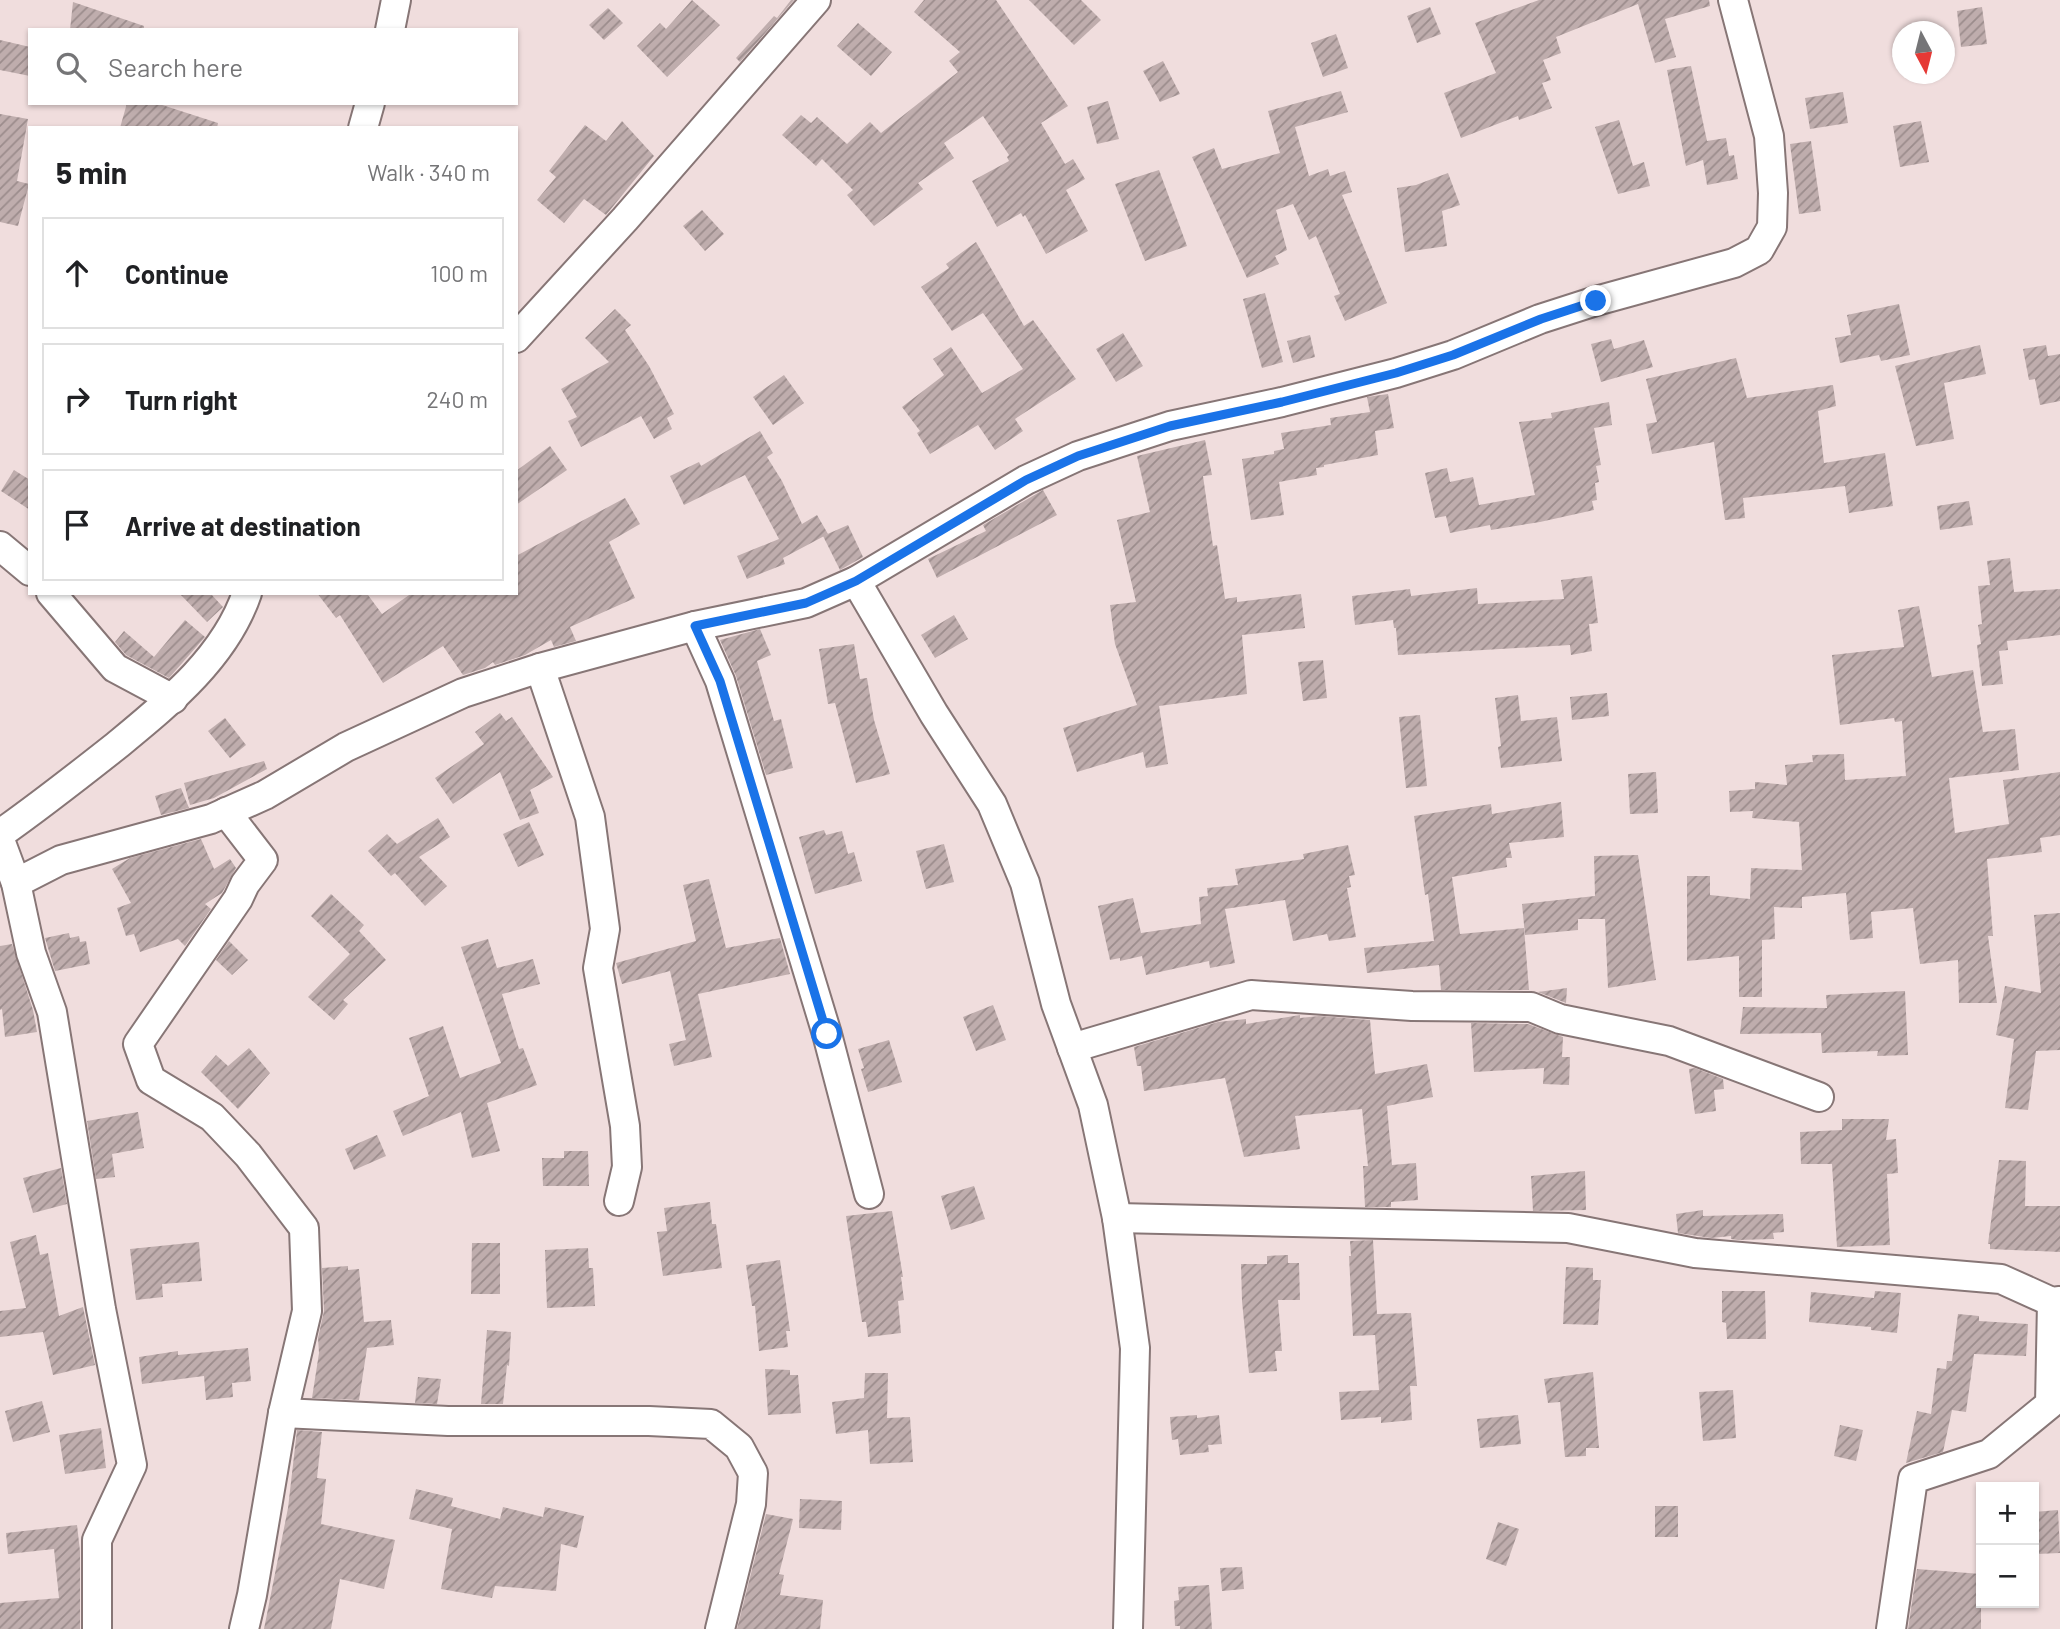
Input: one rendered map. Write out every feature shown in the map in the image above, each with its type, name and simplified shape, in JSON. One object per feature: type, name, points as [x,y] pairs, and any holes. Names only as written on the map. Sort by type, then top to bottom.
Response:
[{"type":"street","points":[[390,28],[396,0]]},
{"type":"street","points":[[518,336],[625,219],[816,0]]},
{"type":"street","points":[[16,883],[61,860],[226,812],[265,795],[346,747],[463,693],[540,667],[695,626],[806,603],[856,581],[1026,480],[1078,456],[1170,426],[1282,402],[1396,373],[1453,355],[1541,319],[1596,301],[1734,263],[1759,250],[1772,228],[1773,193],[1769,136],[1733,0]]},
{"type":"street","points":[[364,126],[369,105]]},
{"type":"street","points":[[0,546],[28,569]]},
{"type":"street","points":[[856,581],[934,714],[992,804],[1025,883],[1056,1004],[1093,1105],[1117,1218],[1135,1348],[1128,1629]]},
{"type":"street","points":[[53,595],[115,668],[173,699]]},
{"type":"street","points":[[0,834],[62,789],[173,699],[205,663],[240,616],[246,595]]},
{"type":"street","points":[[695,626],[720,681],[827,1034],[869,1194]]},
{"type":"street","points":[[540,667],[590,817],[604,929],[598,968],[625,1126],[627,1167],[619,1201]]},
{"type":"street","points":[[226,812],[263,860],[244,884],[238,899],[138,1044],[151,1080],[212,1117],[248,1155],[304,1228],[307,1311],[283,1413],[244,1629]]},
{"type":"street","points":[[0,839],[16,883],[32,953],[52,1012],[101,1309],[132,1465],[97,1539],[97,1629]]},
{"type":"street","points":[[1072,1048],[1251,995],[1412,1006],[1531,1007],[1560,1019],[1669,1041],[1819,1097]]},
{"type":"street","points":[[1117,1218],[1569,1228],[1695,1253],[2001,1279],[2056,1301],[2050,1404],[1989,1454],[1913,1479],[1891,1629]]},
{"type":"street","points":[[283,1413],[448,1421],[649,1421],[711,1424],[739,1447],[754,1474],[751,1504],[720,1629]]},
{"type":"building","points":[[692,0],[720,25],[667,77],[637,46],[660,23],[666,29]]},
{"type":"building","points":[[791,0],[794,0],[740,62],[736,58],[774,16],[777,18]]},
{"type":"building","points":[[924,0],[996,0],[1068,106],[1041,123],[1065,164],[1073,159],[1085,179],[1066,190],[1088,231],[1046,254],[1025,215],[1023,217],[1021,213],[997,227],[972,181],[1009,161],[1009,155],[983,116],[944,143],[954,158],[918,183],[923,189],[874,226],[847,195],[853,190],[822,159],[816,166],[782,135],[801,115],[811,123],[817,117],[847,144],[870,122],[881,133],[958,72],[949,61],[960,52],[914,12]]},
{"type":"building","points":[[1029,0],[1081,0],[1101,20],[1074,45]]},
{"type":"building","points":[[1539,0],[1709,0],[1710,6],[1665,19],[1676,57],[1655,63],[1638,4],[1556,37],[1561,53],[1543,60],[1551,80],[1542,83],[1552,108],[1519,120],[1518,116],[1461,138],[1444,93],[1496,73],[1475,23]]},
{"type":"building","points":[[73,2],[144,26],[144,28],[70,28]]},
{"type":"building","points":[[1430,7],[1441,34],[1417,43],[1407,16]]},
{"type":"building","points":[[1982,7],[1987,44],[1961,47],[1957,11]]},
{"type":"building","points":[[608,8],[623,23],[604,40],[589,25]]},
{"type":"building","points":[[858,23],[892,52],[871,76],[837,46]]},
{"type":"building","points":[[1336,34],[1348,68],[1323,77],[1311,43]]},
{"type":"building","points":[[0,40],[28,47],[28,76],[0,70]]},
{"type":"building","points":[[1163,61],[1180,94],[1160,102],[1143,71]]},
{"type":"building","points":[[1691,66],[1707,141],[1726,138],[1729,156],[1734,155],[1738,179],[1707,185],[1703,160],[1686,166],[1667,70]]},
{"type":"building","points":[[1341,91],[1348,112],[1295,127],[1309,176],[1328,169],[1330,176],[1345,171],[1352,192],[1342,195],[1387,303],[1345,321],[1334,296],[1340,294],[1316,236],[1309,240],[1293,204],[1276,210],[1287,250],[1275,256],[1279,264],[1247,278],[1192,157],[1214,148],[1222,169],[1280,153],[1268,111]]},
{"type":"building","points":[[1843,92],[1848,123],[1810,129],[1805,98]]},
{"type":"building","points":[[1108,101],[1119,139],[1097,144],[1087,107]]},
{"type":"building","points":[[126,105],[162,105],[218,123],[217,126],[121,126]]},
{"type":"building","points":[[0,114],[28,119],[17,181],[28,184],[28,188],[18,226],[0,222]]},
{"type":"building","points":[[1619,120],[1633,166],[1644,162],[1650,186],[1618,194],[1595,127]]},
{"type":"building","points":[[622,121],[654,156],[606,215],[584,199],[564,223],[537,200],[556,177],[549,171],[585,125],[606,141]]},
{"type":"building","points":[[1921,121],[1929,162],[1900,167],[1893,126]]},
{"type":"building","points":[[1811,141],[1821,211],[1799,214],[1790,144]]},
{"type":"building","points":[[1159,170],[1187,246],[1145,261],[1115,184]]},
{"type":"building","points":[[1448,173],[1460,205],[1442,211],[1447,246],[1405,252],[1397,188],[1416,185]]},
{"type":"building","points":[[702,210],[724,234],[705,251],[683,226]]},
{"type":"building","points":[[976,242],[1024,326],[1033,320],[1076,379],[1015,419],[1023,431],[995,450],[978,425],[930,454],[917,433],[920,431],[902,407],[944,375],[933,359],[951,347],[982,393],[1023,369],[983,313],[952,331],[921,287],[949,268],[946,264]]},
{"type":"building","points":[[1265,293],[1283,362],[1262,368],[1243,299]]},
{"type":"building","points":[[1899,304],[1910,355],[1881,361],[1879,355],[1840,363],[1835,338],[1851,335],[1847,315]]},
{"type":"building","points":[[615,309],[631,325],[625,330],[649,366],[674,414],[667,418],[672,429],[654,439],[641,416],[581,447],[568,421],[577,417],[561,389],[609,362],[585,338]]},
{"type":"building","points":[[1123,333],[1143,366],[1116,382],[1096,349]]},
{"type":"building","points":[[1310,335],[1315,357],[1293,363],[1287,341]]},
{"type":"building","points":[[1611,339],[1614,349],[1644,340],[1653,367],[1601,382],[1591,344]]},
{"type":"building","points":[[1980,345],[1986,374],[1944,383],[1954,439],[1916,446],[1895,366]]},
{"type":"building","points":[[2046,345],[2048,356],[2060,354],[2060,401],[2040,405],[2035,379],[2029,380],[2023,349]]},
{"type":"building","points":[[1736,358],[1747,398],[1833,385],[1836,406],[1818,411],[1824,463],[1885,453],[1893,506],[1849,513],[1845,486],[1743,498],[1745,518],[1725,520],[1714,442],[1652,454],[1646,424],[1657,422],[1646,379]]},
{"type":"building","points":[[784,375],[804,403],[773,425],[753,397]]},
{"type":"building","points":[[1388,394],[1394,428],[1375,431],[1378,455],[1324,465],[1316,468],[1317,475],[1279,482],[1284,515],[1251,520],[1242,459],[1274,454],[1274,451],[1284,449],[1281,433],[1331,425],[1330,418],[1370,412],[1367,397]]},
{"type":"building","points":[[1609,402],[1612,425],[1594,428],[1601,465],[1596,466],[1599,482],[1595,483],[1597,500],[1592,501],[1594,510],[1491,530],[1490,525],[1450,533],[1446,516],[1435,518],[1425,473],[1447,468],[1450,482],[1473,477],[1479,505],[1535,495],[1519,422],[1552,418],[1551,413]]},
{"type":"building","points":[[760,431],[773,453],[767,457],[782,481],[802,524],[817,515],[828,534],[783,558],[785,564],[747,579],[737,556],[779,539],[745,475],[684,505],[670,476],[699,462],[701,466]]},
{"type":"building","points":[[1205,440],[1212,475],[1203,476],[1213,546],[1217,545],[1225,599],[1237,597],[1237,602],[1301,594],[1305,628],[1242,635],[1247,694],[1159,706],[1168,764],[1146,768],[1143,752],[1077,772],[1063,728],[1137,705],[1115,644],[1110,605],[1136,602],[1117,520],[1150,512],[1137,456]]},
{"type":"building","points":[[550,446],[567,470],[518,504],[518,470]]},
{"type":"building","points":[[14,470],[28,479],[28,509],[1,491]]},
{"type":"building","points":[[1043,490],[1057,515],[937,578],[928,559],[986,531],[983,525]]},
{"type":"building","points":[[625,498],[640,524],[609,542],[635,598],[570,627],[576,641],[554,647],[551,640],[525,655],[495,665],[493,662],[485,668],[463,675],[443,646],[383,683],[340,615],[336,618],[319,595],[368,595],[382,614],[409,595],[518,595],[518,555]]},
{"type":"building","points":[[1969,501],[1973,525],[1940,530],[1937,506]]},
{"type":"building","points":[[848,525],[863,557],[840,570],[823,536]]},
{"type":"building","points":[[2010,558],[2014,592],[2060,589],[2060,635],[2007,641],[2008,650],[1999,651],[2003,684],[1982,686],[1977,645],[1981,644],[1978,625],[1982,624],[1978,586],[1990,585],[1987,561]]},
{"type":"building","points":[[1592,576],[1598,623],[1589,624],[1592,651],[1571,655],[1570,645],[1398,655],[1393,620],[1355,625],[1352,596],[1410,589],[1411,596],[1477,588],[1478,604],[1564,599],[1561,580]]},
{"type":"building","points":[[181,595],[212,595],[223,607],[207,622]]},
{"type":"building","points":[[1919,606],[1932,677],[1973,670],[1983,732],[2015,729],[2019,770],[1949,778],[1955,833],[2009,824],[2003,780],[2060,772],[2060,835],[2040,838],[2042,852],[1987,859],[1993,936],[1988,936],[1997,1003],[1959,1003],[1958,960],[1920,964],[1913,908],[1871,912],[1873,938],[1850,940],[1846,893],[1802,897],[1802,908],[1774,907],[1775,939],[1762,940],[1762,997],[1739,997],[1739,956],[1687,961],[1687,876],[1710,876],[1710,895],[1750,899],[1751,868],[1802,870],[1799,822],[1752,818],[1753,811],[1730,812],[1729,791],[1755,789],[1755,782],[1787,785],[1785,765],[1813,762],[1812,755],[1844,754],[1845,780],[1906,776],[1902,721],[1895,722],[1894,718],[1840,725],[1832,655],[1904,647],[1898,610]]},
{"type":"building","points":[[954,615],[968,639],[935,658],[921,635]]},
{"type":"building","points":[[185,620],[205,637],[169,678],[126,655],[115,642],[124,631],[154,657]]},
{"type":"building","points":[[760,629],[771,655],[757,661],[774,721],[781,719],[793,768],[766,775],[736,676],[720,640]]},
{"type":"building","points":[[854,644],[860,679],[867,678],[874,720],[890,774],[856,783],[835,703],[828,704],[819,649]]},
{"type":"building","points":[[1323,660],[1327,698],[1303,701],[1298,662]]},
{"type":"building","points":[[1607,693],[1609,716],[1572,720],[1570,697]]},
{"type":"building","points":[[1518,695],[1521,721],[1557,717],[1562,761],[1501,768],[1495,698]]},
{"type":"building","points":[[500,713],[506,721],[512,717],[553,777],[530,790],[539,813],[520,820],[500,772],[453,804],[435,778],[484,744],[475,732]]},
{"type":"building","points":[[1420,715],[1427,786],[1406,788],[1399,717]]},
{"type":"building","points":[[225,718],[246,745],[230,758],[208,731]]},
{"type":"building","points":[[264,761],[267,769],[214,798],[190,805],[184,783]]},
{"type":"building","points":[[1656,772],[1658,813],[1630,814],[1628,774]]},
{"type":"building","points":[[181,788],[189,808],[161,815],[155,796]]},
{"type":"building","points":[[1561,802],[1564,837],[1509,843],[1512,858],[1506,858],[1507,867],[1452,877],[1460,934],[1524,928],[1529,990],[1441,990],[1439,965],[1367,973],[1364,948],[1434,941],[1414,816],[1491,804],[1492,814]]},
{"type":"building","points":[[438,818],[450,837],[419,857],[447,886],[425,906],[395,873],[391,876],[368,851],[387,834],[397,844]]},
{"type":"building","points":[[529,822],[544,855],[518,867],[503,834]]},
{"type":"building","points":[[824,830],[826,835],[842,831],[848,854],[854,852],[862,881],[815,894],[799,837]]},
{"type":"building","points":[[201,839],[214,869],[230,859],[236,868],[222,893],[205,904],[211,909],[185,946],[178,939],[140,952],[134,934],[126,936],[117,908],[131,903],[112,869],[130,858]]},
{"type":"building","points":[[944,844],[954,882],[926,889],[916,851]]},
{"type":"building","points":[[1348,845],[1355,875],[1349,876],[1351,887],[1347,888],[1356,937],[1329,941],[1327,934],[1293,941],[1285,900],[1225,909],[1235,963],[1210,968],[1209,961],[1146,975],[1142,956],[1120,961],[1120,958],[1110,960],[1098,906],[1133,898],[1141,933],[1201,924],[1199,897],[1208,896],[1207,888],[1238,885],[1235,869],[1304,859],[1303,854]]},
{"type":"building","points":[[1638,855],[1656,980],[1608,988],[1605,919],[1578,919],[1578,930],[1525,935],[1522,904],[1595,896],[1594,856]]},
{"type":"building","points":[[709,879],[726,948],[780,938],[790,974],[698,994],[712,1057],[674,1066],[669,1044],[686,1040],[670,971],[622,984],[616,963],[696,941],[683,885]]},
{"type":"building","points":[[331,894],[364,925],[359,931],[386,960],[343,1000],[348,1004],[334,1020],[308,997],[350,954],[311,916]]},
{"type":"building","points":[[2060,913],[2060,1050],[2036,1051],[2028,1110],[2005,1108],[2014,1039],[1996,1035],[2005,986],[2041,993],[2034,915]]},
{"type":"building","points":[[69,933],[70,938],[79,936],[80,942],[86,941],[90,964],[55,971],[45,938]]},
{"type":"building","points":[[488,939],[497,968],[533,959],[540,984],[502,994],[519,1049],[523,1048],[537,1085],[487,1103],[500,1151],[472,1158],[461,1112],[403,1136],[393,1111],[429,1096],[409,1038],[443,1026],[460,1078],[501,1063],[461,947]]},
{"type":"building","points":[[229,941],[248,960],[232,975],[216,960]]},
{"type":"building","points":[[12,944],[33,1010],[37,1032],[5,1037],[2,1009],[0,1010],[0,946]]},
{"type":"building","points":[[1567,988],[1566,1003],[1538,992]]},
{"type":"building","points":[[1905,991],[1908,1055],[1877,1056],[1878,1051],[1822,1053],[1821,1033],[1740,1034],[1743,1007],[1827,1008],[1826,995]]},
{"type":"building","points":[[993,1005],[1006,1040],[976,1051],[963,1017]]},
{"type":"building","points":[[1300,1015],[1300,1018],[1319,1016],[1370,1020],[1375,1074],[1427,1064],[1433,1097],[1387,1106],[1392,1165],[1416,1163],[1418,1200],[1391,1202],[1391,1207],[1365,1207],[1363,1166],[1368,1166],[1362,1109],[1295,1116],[1300,1149],[1244,1157],[1225,1078],[1144,1091],[1141,1066],[1137,1066],[1134,1047],[1218,1022],[1246,1019],[1246,1024]]},
{"type":"building","points":[[1471,1023],[1528,1024],[1563,1037],[1562,1057],[1570,1057],[1569,1085],[1543,1084],[1544,1068],[1474,1072]]},
{"type":"building","points":[[889,1040],[902,1082],[868,1092],[858,1049]]},
{"type":"building","points":[[249,1048],[270,1073],[238,1109],[201,1072],[216,1055],[228,1066]]},
{"type":"building","points":[[1695,1068],[1723,1079],[1724,1089],[1714,1090],[1716,1111],[1695,1114],[1689,1069]]},
{"type":"building","points":[[138,1112],[144,1148],[112,1154],[115,1177],[96,1179],[87,1121]]},
{"type":"building","points":[[1842,1119],[1889,1119],[1886,1140],[1896,1139],[1898,1173],[1887,1174],[1890,1245],[1837,1247],[1832,1164],[1801,1164],[1800,1132],[1842,1130]]},
{"type":"building","points":[[377,1135],[386,1156],[354,1170],[345,1149]]},
{"type":"building","points":[[564,1151],[588,1151],[589,1186],[543,1186],[542,1158],[564,1158]]},
{"type":"building","points":[[1999,1160],[2026,1161],[2025,1206],[2060,1206],[2060,1252],[1990,1249],[1988,1244]]},
{"type":"building","points":[[61,1168],[67,1204],[33,1213],[23,1178]]},
{"type":"building","points":[[1585,1171],[1586,1210],[1533,1211],[1531,1176]]},
{"type":"building","points":[[974,1186],[985,1219],[951,1230],[941,1196]]},
{"type":"building","points":[[710,1202],[722,1268],[663,1276],[657,1232],[667,1231],[664,1208]]},
{"type":"building","points":[[1703,1210],[1703,1216],[1783,1214],[1784,1232],[1773,1233],[1774,1239],[1738,1240],[1731,1239],[1731,1236],[1711,1238],[1678,1233],[1676,1214]]},
{"type":"building","points":[[892,1211],[903,1277],[904,1300],[898,1301],[901,1333],[868,1337],[866,1322],[862,1322],[846,1216]]},
{"type":"building","points":[[36,1235],[40,1255],[48,1253],[59,1316],[83,1307],[95,1365],[53,1375],[43,1332],[0,1337],[0,1311],[26,1308],[10,1242]]},
{"type":"building","points":[[1373,1240],[1377,1314],[1411,1313],[1417,1386],[1410,1386],[1412,1420],[1381,1423],[1381,1417],[1341,1420],[1339,1392],[1379,1390],[1375,1335],[1353,1336],[1349,1256],[1350,1241]]},
{"type":"building","points":[[199,1242],[202,1281],[162,1284],[163,1297],[136,1300],[130,1249]]},
{"type":"building","points":[[472,1243],[500,1243],[500,1294],[471,1294]]},
{"type":"building","points":[[588,1248],[589,1268],[593,1268],[595,1306],[547,1308],[545,1250]]},
{"type":"building","points":[[1288,1255],[1288,1263],[1299,1263],[1300,1300],[1278,1300],[1282,1351],[1275,1351],[1277,1371],[1249,1373],[1241,1264],[1267,1264],[1267,1256]]},
{"type":"building","points":[[780,1260],[790,1331],[786,1331],[788,1347],[759,1351],[755,1306],[752,1306],[746,1265]]},
{"type":"building","points":[[348,1266],[348,1270],[359,1269],[364,1322],[391,1320],[394,1345],[367,1348],[359,1400],[312,1398],[319,1353],[318,1338],[324,1311],[322,1268]]},
{"type":"building","points":[[1566,1267],[1593,1268],[1593,1280],[1601,1280],[1598,1325],[1563,1324]]},
{"type":"building","points":[[1722,1291],[1765,1291],[1766,1339],[1727,1339],[1726,1323],[1722,1322]]},
{"type":"building","points":[[1875,1291],[1901,1293],[1897,1333],[1871,1330],[1871,1327],[1809,1322],[1811,1292],[1874,1298]]},
{"type":"building","points":[[1958,1314],[1979,1316],[1979,1321],[2028,1324],[2026,1356],[1974,1354],[1966,1412],[1952,1410],[1943,1452],[1906,1463],[1917,1411],[1931,1414],[1937,1368],[1946,1369],[1947,1361],[1952,1361]]},
{"type":"building","points":[[487,1330],[511,1332],[503,1404],[481,1404]]},
{"type":"building","points":[[248,1348],[251,1381],[232,1383],[233,1397],[206,1400],[204,1376],[142,1384],[139,1357],[178,1351],[178,1355]]},
{"type":"building","points":[[765,1369],[790,1370],[790,1375],[798,1375],[801,1413],[768,1415]]},
{"type":"building","points":[[1593,1372],[1599,1448],[1586,1448],[1586,1456],[1565,1457],[1560,1402],[1548,1403],[1544,1379]]},
{"type":"building","points":[[865,1373],[888,1373],[887,1418],[910,1417],[913,1462],[870,1464],[868,1430],[836,1434],[832,1402],[864,1398]]},
{"type":"building","points":[[418,1377],[441,1379],[437,1404],[415,1403]]},
{"type":"building","points":[[1733,1390],[1736,1438],[1703,1441],[1699,1392]]},
{"type":"building","points":[[42,1401],[50,1432],[13,1442],[5,1411]]},
{"type":"building","points":[[1197,1415],[1197,1418],[1219,1415],[1222,1444],[1208,1445],[1209,1452],[1180,1455],[1178,1439],[1172,1440],[1170,1417]]},
{"type":"building","points":[[1518,1415],[1521,1444],[1480,1448],[1477,1419]]},
{"type":"building","points":[[1840,1425],[1863,1430],[1856,1461],[1834,1456]]},
{"type":"building","points":[[101,1428],[106,1468],[65,1474],[59,1435]]},
{"type":"building","points":[[297,1430],[322,1432],[317,1478],[326,1479],[321,1524],[395,1540],[384,1589],[340,1579],[331,1629],[264,1629],[288,1508]]},
{"type":"building","points":[[416,1489],[453,1498],[451,1506],[500,1519],[503,1507],[543,1517],[545,1507],[584,1516],[577,1548],[561,1544],[556,1591],[495,1586],[492,1598],[441,1589],[452,1529],[409,1519]]},
{"type":"building","points":[[800,1499],[842,1501],[841,1530],[799,1528]]},
{"type":"building","points":[[1655,1506],[1678,1506],[1678,1537],[1655,1537]]},
{"type":"building","points":[[2058,1510],[2060,1553],[2039,1554],[2039,1512]]},
{"type":"building","points":[[766,1514],[793,1519],[779,1574],[784,1575],[780,1595],[823,1600],[820,1629],[737,1629]]},
{"type":"building","points":[[1498,1522],[1519,1529],[1506,1566],[1486,1559]]},
{"type":"building","points":[[77,1525],[80,1551],[80,1629],[0,1629],[0,1603],[59,1598],[54,1549],[8,1554],[6,1533]]},
{"type":"building","points":[[1242,1567],[1244,1589],[1222,1591],[1220,1568]]},
{"type":"building","points":[[1917,1569],[1976,1574],[1976,1608],[1981,1608],[1981,1629],[1908,1629]]},
{"type":"building","points":[[1209,1585],[1212,1629],[1180,1629],[1180,1626],[1175,1626],[1174,1601],[1179,1600],[1178,1587]]},
{"type":"route","points":[[827,1034],[720,681],[695,626],[806,603],[856,581],[1026,480],[1078,456],[1170,426],[1282,402],[1396,373],[1453,355],[1541,319],[1596,301]]}]
